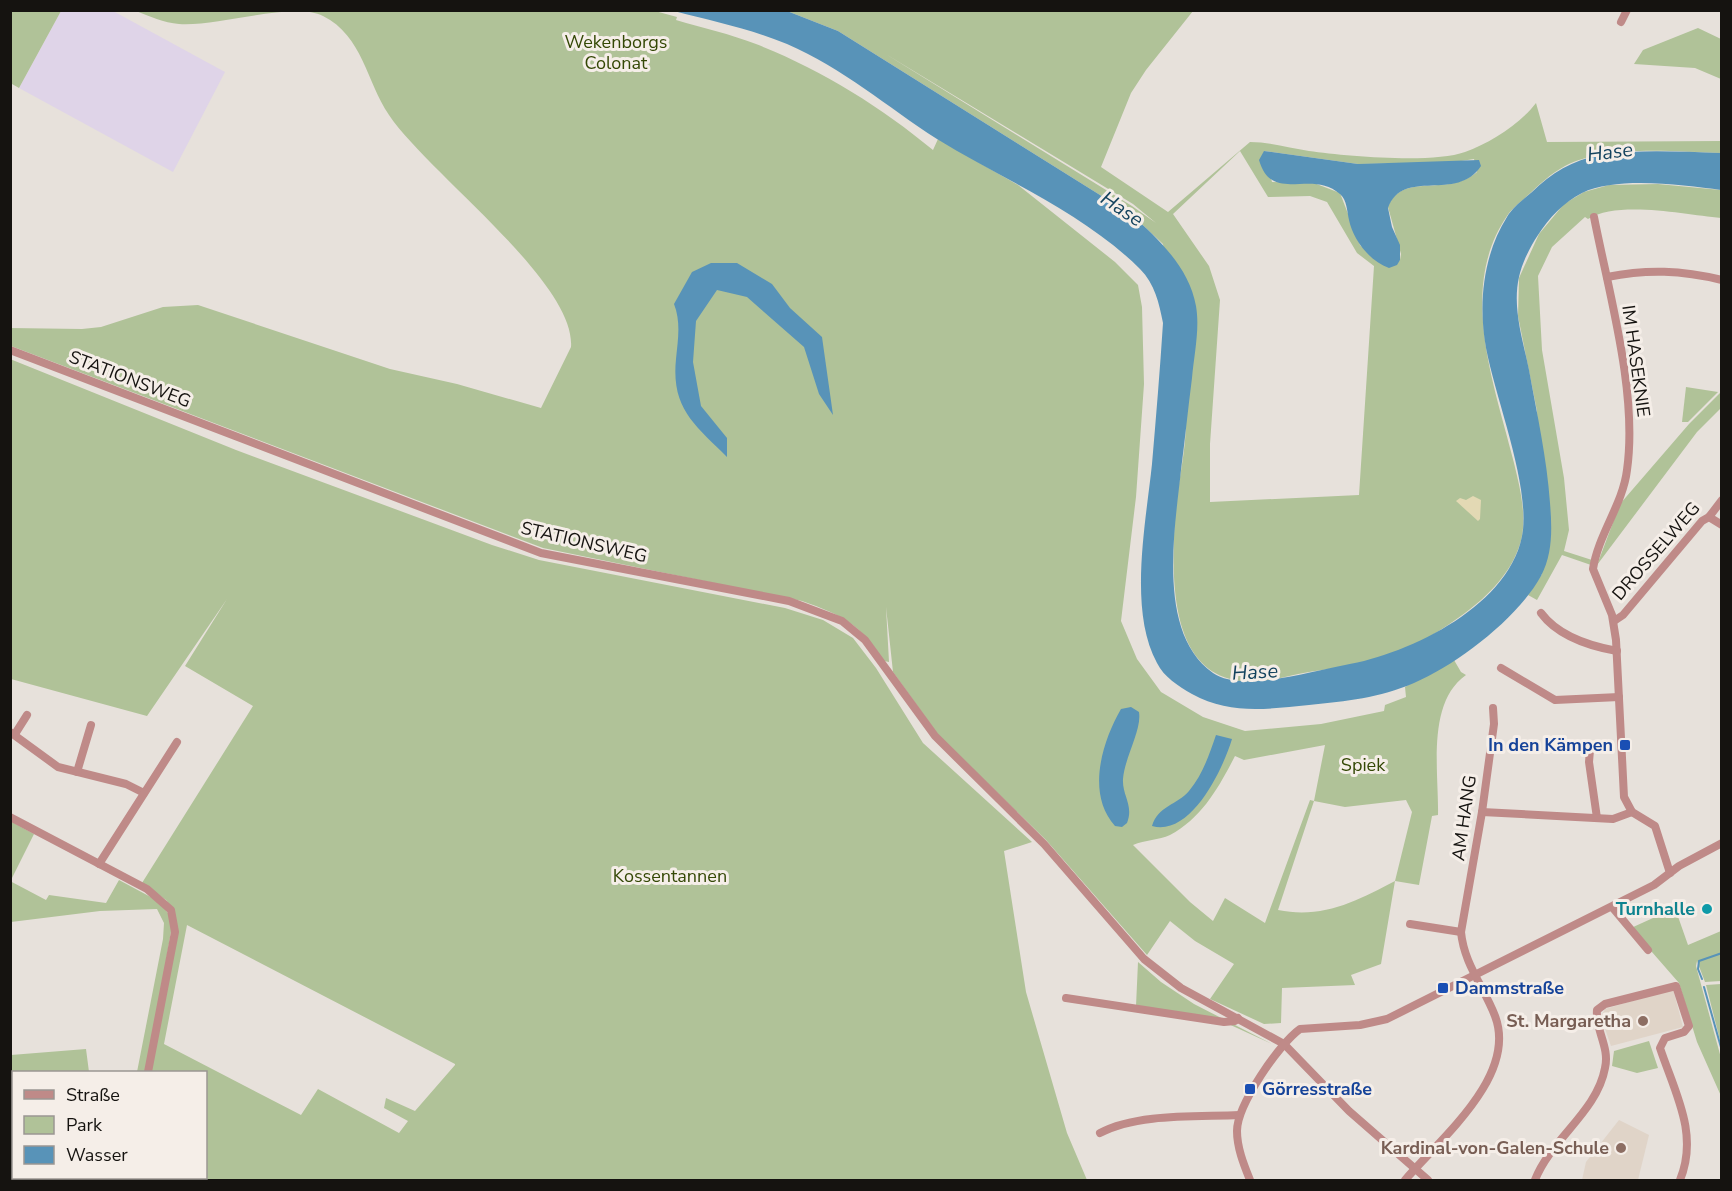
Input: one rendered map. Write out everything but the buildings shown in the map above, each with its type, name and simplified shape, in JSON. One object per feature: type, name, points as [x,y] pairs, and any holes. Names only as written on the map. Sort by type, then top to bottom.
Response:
[{"type":"street","points":[[1621,22],[1627,10]]},
{"type":"street","name":"IM HASEKNIE","points":[[1594,217],[1626,386],[1629,430],[1624,483],[1593,569],[1614,621]]},
{"type":"street","points":[[1606,277],[1660,269],[1690,272],[1722,280]]},
{"type":"street","name":"STATIONSWEG","points":[[10,350],[541,553],[789,601],[835,618],[864,640],[935,736],[1044,844],[1144,959],[1181,988],[1284,1044],[1348,1111],[1428,1180]]},
{"type":"street","name":"DROSSELWEG","points":[[1614,621],[1623,615],[1702,521],[1709,518],[1722,500]]},
{"type":"street","points":[[1709,518],[1722,525]]},
{"type":"street","points":[[1541,613],[1551,626],[1572,637],[1617,651]]},
{"type":"street","points":[[1614,621],[1621,783],[1624,797],[1632,812],[1655,826],[1670,873]]},
{"type":"street","points":[[1501,668],[1555,700],[1619,697]]},
{"type":"street","name":"AM HANG","points":[[1405,1180],[1477,1098],[1497,1059],[1499,1028],[1474,976],[1462,945],[1461,932],[1482,812],[1494,724],[1493,708]]},
{"type":"street","points":[[27,716],[13,733],[52,763],[77,772],[126,784],[144,793]]},
{"type":"street","points":[[77,772],[91,725]]},
{"type":"street","points":[[99,864],[177,742]]},
{"type":"street","points":[[1590,750],[1589,762],[1597,818]]},
{"type":"street","points":[[1482,812],[1613,819],[1632,812]]},
{"type":"street","points":[[10,817],[147,889],[165,902],[175,920],[175,932],[148,1071]]},
{"type":"street","points":[[1250,1180],[1238,1145],[1239,1115],[1284,1044],[1300,1029],[1360,1025],[1387,1019],[1654,885],[1670,873],[1722,843]]},
{"type":"street","points":[[1612,907],[1648,950]]},
{"type":"street","points":[[1410,924],[1461,932]]},
{"type":"street","points":[[1535,1180],[1544,1161],[1591,1100],[1602,1080],[1606,1052],[1596,1017],[1597,1010],[1605,1004],[1676,986],[1689,1026],[1684,1032],[1665,1038],[1660,1048],[1687,1129],[1688,1153],[1680,1180]]},
{"type":"street","points":[[1066,998],[1224,1022],[1235,1021],[1238,1018]]},
{"type":"street","points":[[1100,1133],[1113,1126],[1143,1121],[1239,1115]]},
{"type":"shaded area","points":[[61,11],[113,11],[225,72],[173,172],[19,88]]},
{"type":"shaded area","name":"St. Margaretha","points":[[1673,989],[1683,1027],[1611,1046],[1601,1017],[1605,1009]]},
{"type":"shaded area","name":"Kardinal-von-Galen-Schule","points":[[1619,1120],[1649,1135],[1638,1180],[1582,1180],[1586,1162]]},
{"type":"green space","points":[[10,11],[61,11],[19,88],[12,84],[11,87]]},
{"type":"green space","points":[[136,11],[293,11],[213,22],[179,24],[162,21]]},
{"type":"green space","points":[[293,11],[655,11],[677,17],[676,20],[746,40],[803,65],[871,104],[933,150],[938,139],[1018,185],[1115,262],[1138,285],[1142,307],[1144,384],[1136,497],[1121,621],[1137,659],[1161,692],[1203,717],[1245,731],[1321,724],[1384,711],[1385,705],[1406,697],[1405,687],[1454,660],[1461,672],[1466,675],[1453,687],[1440,721],[1437,740],[1438,815],[1432,816],[1419,885],[1395,881],[1381,964],[1351,975],[1355,985],[1282,988],[1281,1023],[1264,1024],[1210,999],[1234,964],[1195,941],[1170,921],[1147,955],[1046,840],[939,736],[893,672],[886,607],[889,662],[884,661],[867,638],[850,623],[802,601],[543,548],[11,346],[10,328],[101,327],[163,307],[198,305],[390,369],[457,384],[541,408],[571,347],[566,321],[550,291],[526,260],[408,139],[381,102],[362,60],[347,35],[323,16],[310,12]],"holes":[[[1325,745],[1314,801],[1310,800],[1265,923],[1225,898],[1213,921],[1190,902],[1133,845],[1170,835],[1191,820],[1216,790],[1235,756],[1244,760]],[[1406,800],[1412,812],[1395,881],[1353,901],[1325,910],[1310,912],[1278,910],[1314,801],[1345,807]]]},
{"type":"green space","points":[[787,11],[1193,11],[1146,70],[1131,93],[1101,167],[1168,212],[1250,142],[1365,157],[1450,156],[1465,152],[1494,138],[1522,118],[1536,103],[1547,142],[1721,141],[1721,153],[1642,151],[1582,159],[1554,173],[1514,208],[1507,216],[1492,244],[1484,275],[1482,306],[1485,338],[1490,370],[1519,483],[1523,514],[1520,544],[1511,565],[1498,583],[1474,606],[1448,625],[1393,654],[1353,665],[1248,681],[1219,675],[1199,660],[1186,637],[1178,610],[1174,580],[1174,548],[1176,505],[1185,445],[1186,414],[1163,244],[1132,215],[838,31]],"holes":[[[884,53],[1133,204],[1156,223],[1132,206]],[[1240,151],[1268,197],[1310,196],[1327,202],[1357,253],[1374,266],[1359,495],[1210,502],[1210,444],[1220,300],[1209,266],[1173,214]],[[1264,151],[1358,164],[1449,163],[1474,159],[1477,172],[1452,183],[1414,187],[1403,190],[1395,196],[1388,207],[1401,254],[1400,260],[1389,267],[1375,259],[1360,245],[1340,193],[1314,183],[1272,182]]]},
{"type":"green space","points":[[1698,28],[1721,39],[1721,79],[1695,68],[1634,64],[1643,50]]},
{"type":"green space","points":[[1658,184],[1721,190],[1721,218],[1653,210],[1617,210],[1601,213],[1588,219],[1585,217],[1552,247],[1538,276],[1542,350],[1564,478],[1569,530],[1564,551],[1592,560],[1591,565],[1562,555],[1537,600],[1528,595],[1542,574],[1537,411],[1518,316],[1519,278],[1539,234],[1564,204],[1584,192],[1609,185]]},
{"type":"green space","name":"Kossentannen","points":[[10,359],[236,450],[492,545],[539,560],[785,608],[823,620],[853,638],[876,668],[923,743],[1032,842],[1004,851],[1026,992],[1067,1133],[1087,1180],[129,1180],[207,1179],[207,1071],[150,1071],[177,933],[172,908],[166,900],[142,883],[253,706],[185,666],[227,599],[147,716],[11,679]],"holes":[[[187,925],[455,1065],[415,1111],[386,1098],[384,1108],[408,1121],[399,1133],[318,1089],[301,1115],[164,1044]]]},
{"type":"green space","points":[[1686,387],[1718,392],[1688,422],[1682,422]]},
{"type":"green space","points":[[1721,392],[1721,408],[1697,432],[1597,565],[1620,504],[1689,424]]},
{"type":"green space","points":[[10,821],[34,834],[11,880],[10,880]]},
{"type":"green space","points":[[119,880],[160,902],[173,920],[147,1071],[137,1071],[163,939],[164,923],[157,909],[100,911],[11,922],[10,881],[46,900],[49,895],[106,903]]},
{"type":"green space","points":[[1675,908],[1688,945],[1721,931],[1721,981],[1705,982],[1697,961],[1696,966],[1721,1058],[1721,1096],[1697,1042],[1679,983],[1631,928]]},
{"type":"green space","points":[[1138,962],[1161,982],[1194,1004],[1272,1044],[1224,1022],[1136,1006]]},
{"type":"green space","points":[[1722,984],[1721,1044],[1706,985]]},
{"type":"green space","points":[[1649,1041],[1658,1068],[1637,1073],[1612,1066],[1614,1051]]},
{"type":"green space","points":[[86,1049],[89,1071],[12,1071],[12,1141],[11,1141],[11,1055]]},
{"type":"sand","points":[[1473,496],[1481,500],[1478,521],[1456,501],[1460,498],[1466,500]]},
{"type":"water","name":"Hase","points":[[674,11],[787,11],[838,31],[1132,215],[1171,255],[1187,279],[1192,292],[1197,324],[1175,521],[1173,578],[1176,606],[1183,633],[1195,655],[1213,673],[1225,679],[1258,681],[1277,679],[1371,659],[1399,650],[1455,621],[1480,602],[1501,581],[1515,557],[1523,530],[1523,510],[1516,464],[1486,348],[1483,297],[1484,280],[1492,247],[1507,217],[1515,207],[1563,168],[1590,157],[1615,153],[1661,151],[1721,153],[1721,190],[1650,183],[1596,188],[1575,197],[1557,211],[1542,229],[1527,255],[1517,289],[1519,324],[1544,453],[1549,486],[1551,531],[1550,549],[1545,567],[1531,592],[1518,608],[1467,652],[1431,675],[1401,688],[1337,702],[1264,709],[1235,708],[1206,701],[1167,677],[1157,663],[1148,642],[1143,618],[1141,565],[1152,464],[1163,323],[1156,294],[1145,275],[1118,249],[1069,214],[937,139],[827,64],[773,39]]},
{"type":"water","points":[[1264,151],[1358,164],[1479,160],[1481,166],[1471,177],[1458,182],[1418,186],[1405,189],[1395,196],[1388,208],[1392,227],[1400,245],[1400,260],[1397,265],[1389,268],[1369,255],[1358,242],[1351,227],[1345,202],[1340,194],[1329,187],[1317,184],[1283,184],[1273,181],[1265,173],[1259,160]]},
{"type":"water","points":[[711,263],[737,263],[772,284],[790,308],[822,337],[833,415],[819,394],[804,347],[747,297],[717,290],[696,321],[693,362],[701,406],[727,438],[727,457],[695,425],[677,391],[675,376],[678,324],[674,304],[692,272]]},
{"type":"water","points":[[1131,707],[1139,712],[1139,719],[1124,770],[1123,785],[1129,806],[1129,817],[1127,823],[1122,827],[1115,826],[1106,813],[1099,784],[1100,768],[1114,722],[1121,709]]},
{"type":"water","points":[[1216,735],[1232,739],[1221,767],[1203,798],[1180,821],[1166,827],[1152,826],[1163,810],[1184,796],[1194,785]]},
{"type":"waterway","points":[[1702,979],[1698,969],[1699,961],[1722,953]]},
{"type":"waterway","points":[[1704,987],[1722,1051]]},
{"type":"place","name":"In den Kämpen","points":[[1625,745]]},
{"type":"place","name":"Turnhalle","points":[[1707,909]]},
{"type":"place","name":"Dammstraße","points":[[1443,988]]},
{"type":"place","name":"St. Margaretha","points":[[1643,1021]]},
{"type":"place","name":"Görresstraße","points":[[1250,1089]]},
{"type":"place","name":"Kardinal-von-Galen-Schule","points":[[1621,1148]]},
{"type":"park label","name":"Wekenborgs Colonat","points":[[616,52]]},
{"type":"park label","name":"Spiek","points":[[1363,765]]}]
